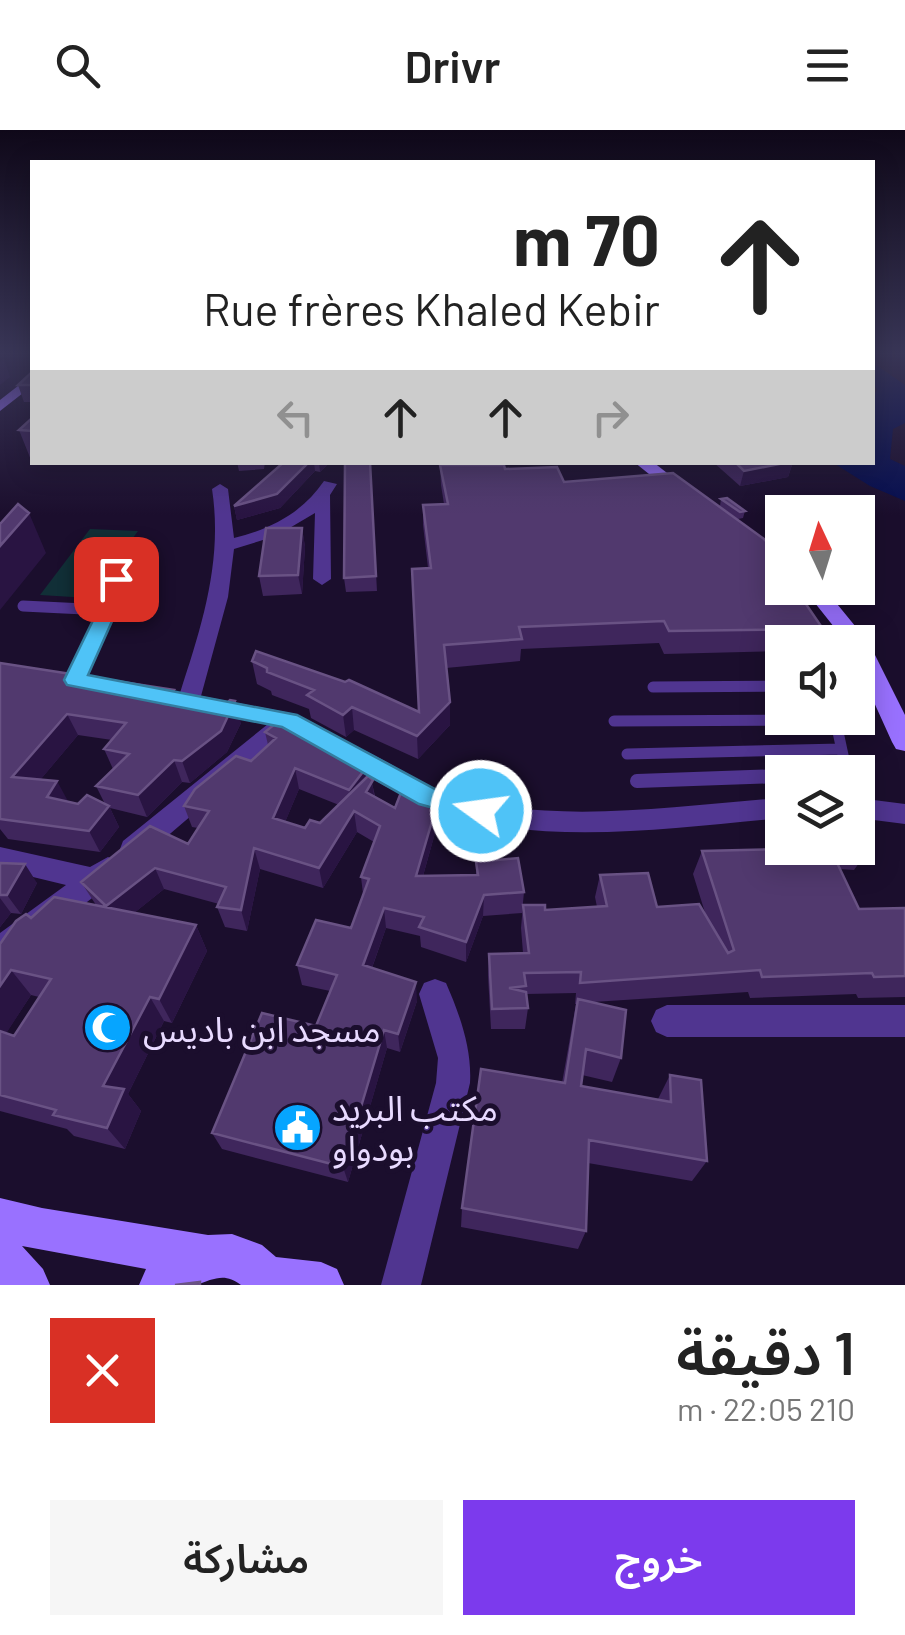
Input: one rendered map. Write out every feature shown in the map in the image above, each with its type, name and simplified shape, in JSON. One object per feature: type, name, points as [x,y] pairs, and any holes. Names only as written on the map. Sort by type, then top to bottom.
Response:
[{"type":"main road","points":[[645,465],[662,484],[702,507]]},
{"type":"main road","points":[[829,605],[845,625]]},
{"type":"main road","points":[[875,680],[905,742]]},
{"type":"main road","points":[[0,1219],[42,1230],[206,1256],[240,1257],[267,1281],[321,1285]]},
{"type":"main road","points":[[0,1256],[27,1285]]},
{"type":"main road","points":[[162,1285],[187,1264],[206,1256]]},
{"type":"street","points":[[188,702],[219,602],[226,545],[226,512],[220,489]]},
{"type":"street","points":[[226,545],[286,525],[326,490],[322,579]]},
{"type":"street","points":[[226,512],[246,499]]},
{"type":"street","points":[[249,540],[322,538]]},
{"type":"street","points":[[131,691],[288,720],[428,798],[481,811],[549,819],[621,819],[765,809]]},
{"type":"street","points":[[0,951],[95,880],[288,720]]},
{"type":"street","points":[[875,810],[905,814]]},
{"type":"street","points":[[0,858],[95,880]]},
{"type":"street","points":[[401,1285],[453,1083],[455,1058],[436,994]]},
{"type":"street","points":[[667,1020],[905,1022]]},
{"type":"lane","points":[[74,680],[104,610],[124,548]]},
{"type":"lane","points":[[22,606],[104,610]]},
{"type":"lane","points":[[653,687],[765,686]]},
{"type":"lane","points":[[614,721],[765,720]]},
{"type":"lane","points":[[839,735],[843,755]]},
{"type":"lane","points":[[627,754],[841,749]]},
{"type":"lane","points":[[637,781],[765,777]]},
{"type":"shaded area","points":[[875,407],[905,407],[905,423],[893,429],[890,459],[905,466],[905,501],[870,486],[837,465],[875,465]]},
{"type":"shaded area","points":[[90,529],[138,531],[89,598],[40,595]]},
{"type":"building","points":[[281,465],[306,465],[277,494],[234,506]]},
{"type":"building","points":[[345,465],[370,465],[376,576],[344,578]]},
{"type":"building","points":[[440,465],[557,467],[564,482],[673,473],[765,540],[765,605],[807,605],[820,625],[669,631],[664,621],[519,627],[522,639],[444,645],[450,702],[417,736],[352,707],[343,715],[307,695],[314,690],[267,672],[267,668],[252,661],[256,651],[345,682],[349,680],[419,712],[412,569],[431,568],[423,505],[448,504]]},
{"type":"building","points":[[738,465],[774,465],[744,471]]},
{"type":"building","points":[[727,498],[745,511],[740,512],[721,499]]},
{"type":"building","points":[[18,504],[29,513],[0,546],[0,524]]},
{"type":"building","points":[[266,528],[302,528],[298,575],[259,576]]},
{"type":"building","points":[[0,663],[174,690],[164,704],[221,709],[230,700],[235,701],[221,731],[182,761],[174,760],[138,795],[96,786],[129,754],[104,749],[126,723],[67,714],[12,777],[57,781],[47,797],[78,804],[87,795],[109,806],[89,831],[0,819]]},
{"type":"building","points":[[286,715],[369,764],[349,790],[295,768],[273,818],[305,828],[310,820],[320,823],[368,776],[373,780],[366,792],[395,808],[405,782],[440,794],[416,876],[478,875],[476,862],[518,858],[524,892],[484,895],[466,942],[419,927],[424,917],[384,908],[363,965],[416,982],[398,1034],[384,1030],[343,1167],[212,1133],[262,1013],[316,1026],[337,975],[297,965],[316,920],[351,928],[369,879],[361,877],[380,826],[354,811],[319,868],[254,848],[241,910],[217,907],[226,887],[155,868],[106,906],[81,882],[150,826],[188,844],[209,811],[184,806],[195,789],[236,756],[251,761],[276,738],[265,732]]},
{"type":"building","points":[[765,850],[765,865],[838,865],[859,909],[905,908],[905,976],[874,977],[872,973],[762,977],[760,970],[580,983],[581,972],[524,973],[526,986],[509,988],[526,992],[528,1008],[492,1009],[489,954],[529,953],[523,905],[545,905],[545,910],[607,906],[600,875],[648,873],[657,907],[699,904],[728,953],[734,950],[702,851]]},
{"type":"building","points":[[0,863],[25,864],[7,895],[0,895]]},
{"type":"building","points":[[54,897],[196,925],[159,999],[150,997],[103,1086],[124,1089],[107,1128],[53,1115],[56,1110],[0,1095],[0,1031],[14,1036],[51,979],[11,970],[0,986],[0,944],[16,921],[26,914],[31,918]]},
{"type":"building","points":[[578,999],[626,1010],[621,1058],[586,1049],[581,1086],[671,1102],[670,1075],[701,1080],[707,1161],[589,1140],[586,1231],[462,1208],[481,1069],[565,1083]]},
{"type":"place","name":"مسجد ابن باديس","points":[[108,1028]]},
{"type":"place","name":"مكتب البريد بودواو","points":[[297,1127]]},
{"type":"route","points":[[116,579],[108,610],[104,610],[74,680],[288,720],[428,798],[481,811]]}]
